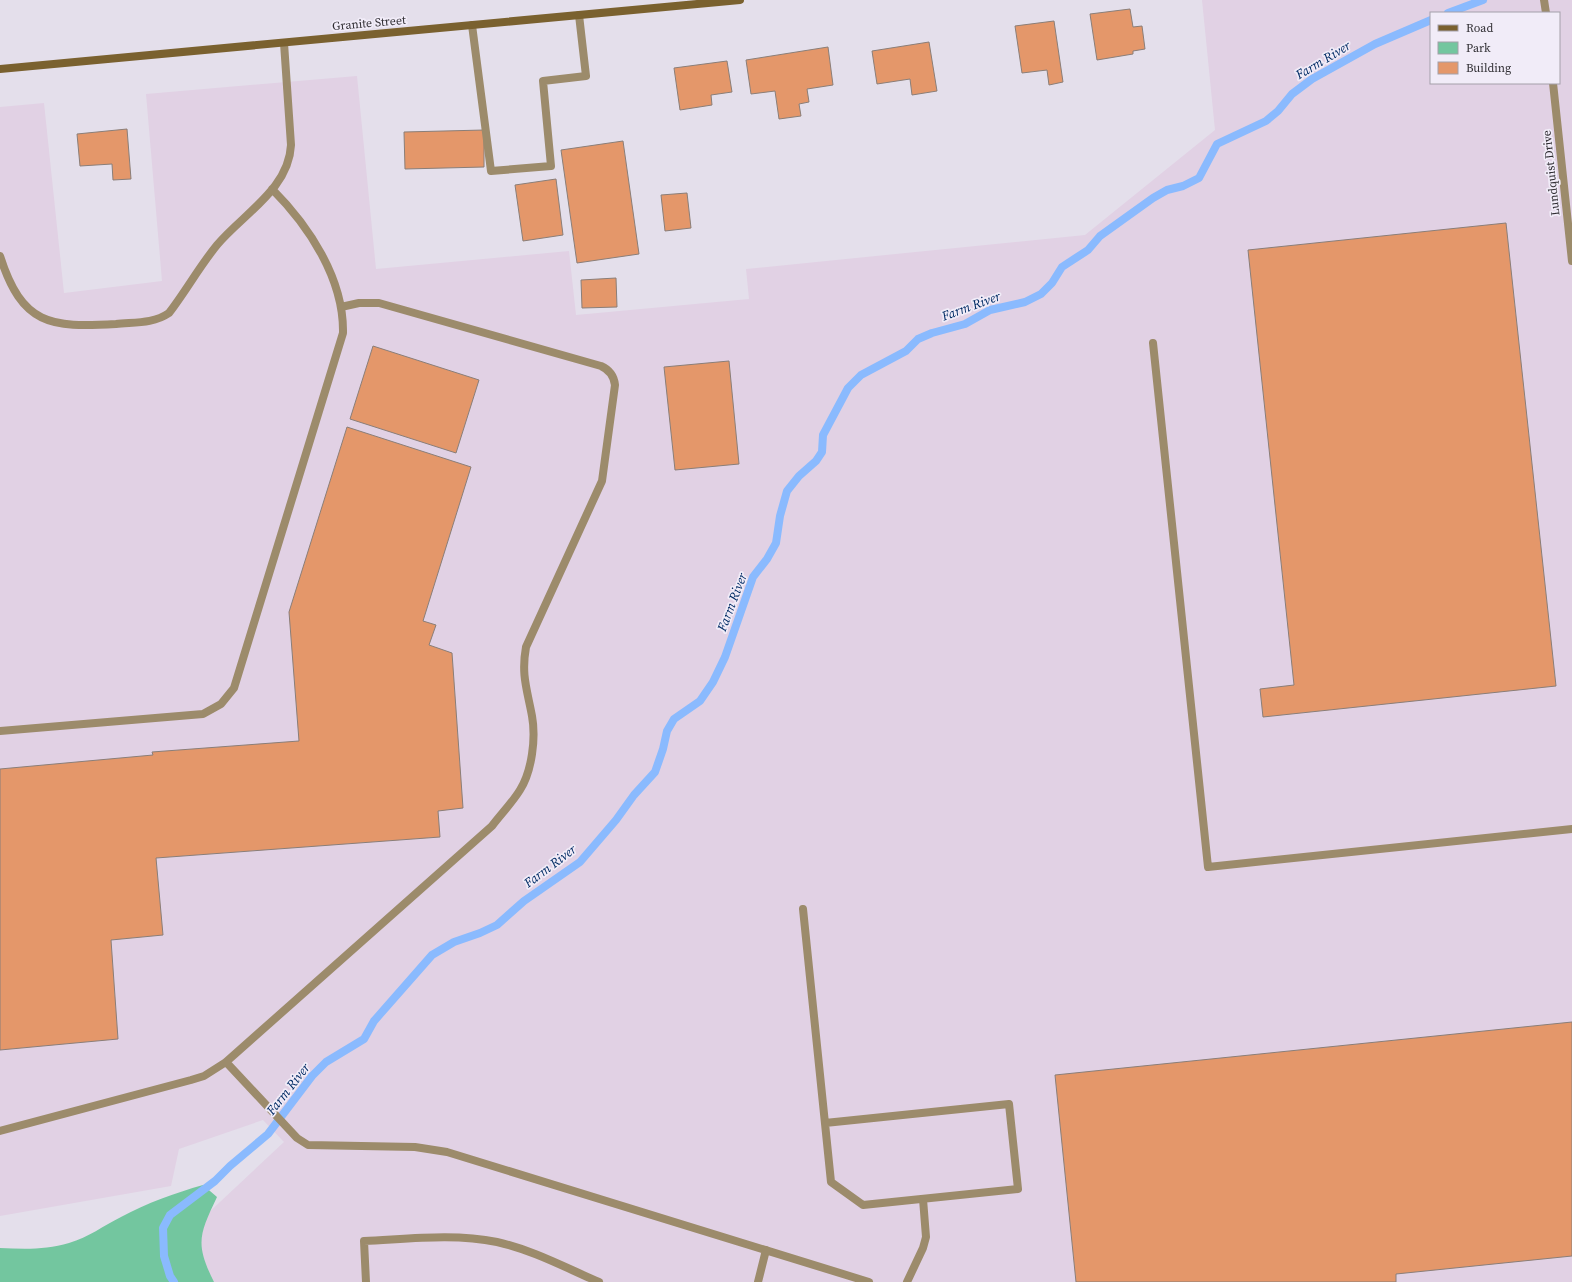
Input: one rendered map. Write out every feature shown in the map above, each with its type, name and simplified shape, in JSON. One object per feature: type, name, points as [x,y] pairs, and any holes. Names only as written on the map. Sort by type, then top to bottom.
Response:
[{"type":"main road","name":"Granite Street","points":[[0,69],[740,0]]},
{"type":"street","points":[[1544,0],[1546,12]]},
{"type":"street","points":[[472,25],[491,171],[551,166],[543,81],[586,76],[579,15]]},
{"type":"street","points":[[0,256],[7,278],[14,290],[30,312],[41,319],[70,326],[153,320],[162,318],[168,313],[218,244],[281,179],[291,156],[284,43]]},
{"type":"street","name":"Lundquist Drive","points":[[1553,84],[1572,261]]},
{"type":"street","points":[[0,731],[193,715],[212,710],[228,696],[239,675],[341,344],[344,320],[329,272],[310,236],[298,217],[272,189]]},
{"type":"street","points":[[0,1131],[191,1080],[204,1076],[226,1062],[492,826],[521,789],[533,754],[533,718],[524,682],[523,664],[526,647],[602,481],[615,385],[614,379],[607,369],[379,303],[359,303],[341,307]]},
{"type":"street","points":[[1153,343],[1208,867],[1572,829]]},
{"type":"street","points":[[802,909],[831,1182],[863,1205],[1018,1189],[1009,1104],[825,1123]]},
{"type":"street","points":[[226,1062],[297,1138],[308,1145],[399,1146],[447,1152],[869,1282]]},
{"type":"street","points":[[907,1282],[923,1248],[926,1237],[923,1199]]},
{"type":"street","points":[[366,1282],[364,1241],[457,1238],[497,1242],[513,1246],[599,1282]]},
{"type":"street","points":[[758,1282],[766,1250]]},
{"type":"shaded area","points":[[1202,0],[1572,0],[1572,1282],[209,1282],[189,1231],[284,1142],[263,1120],[179,1149],[171,1186],[0,1216],[0,107],[44,103],[64,293],[162,281],[146,94],[357,76],[376,269],[569,251],[576,315],[749,299],[746,269],[1085,235],[1215,130]]},
{"type":"green space","points":[[203,1185],[217,1197],[206,1221],[202,1240],[204,1258],[214,1282],[0,1282],[0,1248],[43,1248],[76,1241],[141,1207]]},
{"type":"building","points":[[1130,9],[1133,27],[1142,26],[1145,49],[1133,51],[1133,54],[1097,60],[1090,14]]},
{"type":"building","points":[[1054,21],[1063,82],[1049,85],[1047,70],[1022,73],[1015,26]]},
{"type":"building","points":[[929,42],[937,91],[912,95],[910,79],[877,84],[872,51]]},
{"type":"building","points":[[828,47],[833,85],[807,89],[809,102],[799,104],[801,116],[779,119],[775,91],[751,94],[746,60]]},
{"type":"building","points":[[727,61],[732,92],[711,95],[712,105],[680,110],[674,68]]},
{"type":"building","points":[[127,129],[131,179],[113,180],[112,164],[80,166],[77,134]]},
{"type":"building","points":[[484,130],[484,167],[405,169],[404,132]]},
{"type":"building","points":[[623,141],[639,254],[577,263],[561,150]]},
{"type":"building","points":[[556,179],[563,235],[523,241],[515,185]]},
{"type":"building","points":[[687,193],[691,228],[665,231],[661,195]]},
{"type":"building","points":[[1506,223],[1556,686],[1263,717],[1260,689],[1294,685],[1248,250]]},
{"type":"building","points":[[616,278],[617,307],[582,308],[581,280]]},
{"type":"building","points":[[373,346],[479,380],[456,453],[350,419]]},
{"type":"building","points":[[729,361],[739,464],[675,470],[664,367]]},
{"type":"building","points":[[347,427],[471,467],[423,621],[436,625],[429,645],[452,653],[463,808],[438,811],[440,837],[156,858],[163,935],[111,940],[118,1039],[0,1050],[0,769],[153,755],[152,752],[299,741],[289,612]]},
{"type":"building","points":[[1572,1022],[1572,1256],[1396,1274],[1396,1282],[1076,1282],[1055,1075]]},
{"type":"waterway","name":"Farm River","points":[[1451,12],[1483,0]]},
{"type":"waterway","name":"Farm River","points":[[174,1282],[170,1276],[164,1256],[163,1228],[170,1215],[215,1181],[230,1166],[268,1134],[312,1076],[326,1062],[364,1039],[374,1021],[432,955],[454,942],[497,925],[524,901],[580,862],[616,820],[634,795],[655,772],[663,749],[667,731],[674,719],[700,701],[713,682],[725,657],[753,577],[767,559],[776,543],[780,516],[787,491],[799,476],[816,461],[822,452],[823,435],[848,388],[861,375],[906,351],[918,339],[932,333],[965,324],[990,310],[1025,302],[1041,294],[1052,283],[1062,267],[1088,250],[1100,236],[1153,198],[1167,190],[1183,186],[1199,178],[1217,144],[1266,121],[1278,111],[1292,94],[1312,79],[1375,44],[1430,20]]}]
